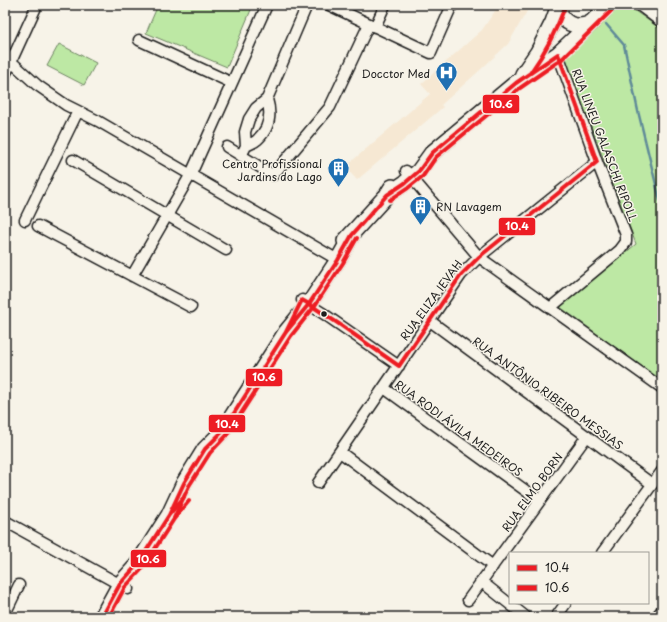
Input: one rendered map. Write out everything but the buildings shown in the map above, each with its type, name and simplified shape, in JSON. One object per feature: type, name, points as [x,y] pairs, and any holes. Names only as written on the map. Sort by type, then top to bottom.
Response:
[{"type":"main road","points":[[516,84],[538,52],[559,5]]},
{"type":"main road","points":[[102,617],[124,587],[188,485],[213,455],[222,432],[334,258],[352,235],[387,195],[405,183],[409,174],[419,171],[432,153],[516,84],[558,54],[609,5]]},
{"type":"main road","points":[[113,617],[124,587]]},
{"type":"street","points":[[5,75],[8,59],[37,5]]},
{"type":"street","points":[[132,276],[191,174],[267,5]]},
{"type":"street","points":[[244,151],[245,132],[249,119],[256,108],[267,100],[308,5]]},
{"type":"street","points":[[329,5],[431,53],[452,5]]},
{"type":"street","points":[[227,147],[244,151],[273,175],[330,107],[372,25],[385,5]]},
{"type":"street","points":[[559,5],[559,11],[567,22],[580,26],[592,22]]},
{"type":"street","points":[[642,5],[662,20]]},
{"type":"street","points":[[139,40],[232,83]]},
{"type":"street","name":"RUA LINEU GALASCHI RIPOLL","points":[[550,308],[620,250],[626,242],[626,235],[597,162],[558,54]]},
{"type":"street","points":[[8,59],[37,85],[66,104],[191,174],[334,258]]},
{"type":"street","points":[[244,151],[265,130],[269,118],[270,108],[267,100]]},
{"type":"street","points":[[25,220],[78,111]]},
{"type":"street","points":[[73,160],[226,250]]},
{"type":"street","name":"RUA ELIZA IEVAH","points":[[318,483],[461,275],[479,257],[597,162]]},
{"type":"street","points":[[409,174],[479,257],[662,388]]},
{"type":"street","points":[[38,226],[191,307]]},
{"type":"street","points":[[306,302],[399,366]]},
{"type":"street","name":"RUA ANTÔNIO RIBEIRO MESSIAS","points":[[430,321],[652,484]]},
{"type":"street","name":"RUA RODI ÁVILA MEDEIROS","points":[[384,388],[540,501]]},
{"type":"street","name":"RUA ELMO BORN","points":[[468,600],[587,436]]},
{"type":"street","points":[[340,452],[493,566]]},
{"type":"street","points":[[603,552],[662,470]]},
{"type":"street","points":[[5,520],[124,587]]},
{"type":"street","points":[[482,582],[509,603]]},
{"type":"street","points":[[5,614],[19,585]]},
{"type":"street","points":[[510,604],[526,617]]},
{"type":"street","points":[[556,617],[565,604]]},
{"type":"street","points":[[656,617],[662,610]]},
{"type":"shaded area","points":[[499,5],[530,6],[508,44],[441,105],[443,107],[357,180],[345,167],[430,94],[421,84],[482,30]]},
{"type":"green space","points":[[158,5],[253,5],[227,67],[146,33]]},
{"type":"green space","points":[[628,6],[662,30],[662,381],[560,307],[636,244],[563,53],[609,8]]},
{"type":"green space","points":[[59,44],[96,63],[84,85],[47,66]]},
{"type":"waterway","points":[[606,24],[624,45],[638,111],[662,209]]},
{"type":"transit line","name":"10.6","points":[[531,72],[550,41],[565,7]]},
{"type":"transit line","name":"10.6","points":[[390,200],[423,176],[436,157],[520,88],[562,59],[613,9]]},
{"type":"transit line","name":"10.4","points":[[558,54],[597,162],[479,257],[461,275],[399,366],[309,304],[338,260],[352,235],[387,195],[419,171],[432,153],[516,83],[558,54]]},
{"type":"transit line","name":"10.6","points":[[174,518],[189,486],[210,453],[227,435],[291,336],[314,307],[343,263],[357,238]]},
{"type":"transit line","name":"10.4","points":[[286,332],[302,300],[309,304]]},
{"type":"transit line","name":"10.4","points":[[286,332],[309,304]]},
{"type":"transit line","name":"10.4","points":[[169,515],[184,483],[205,449],[222,432],[286,332]]},
{"type":"transit line","name":"10.4","points":[[102,617],[120,584],[137,565],[169,515],[184,497]]},
{"type":"transit line","name":"10.6","points":[[109,617],[125,587],[142,569],[174,519],[189,501]]},
{"type":"place","name":"Docctor Med","points":[[446,92]]},
{"type":"place","name":"Centro Profissional Jardins do Lago","points":[[338,188]]},
{"type":"place","name":"RN Lavagem","points":[[421,226]]}]
